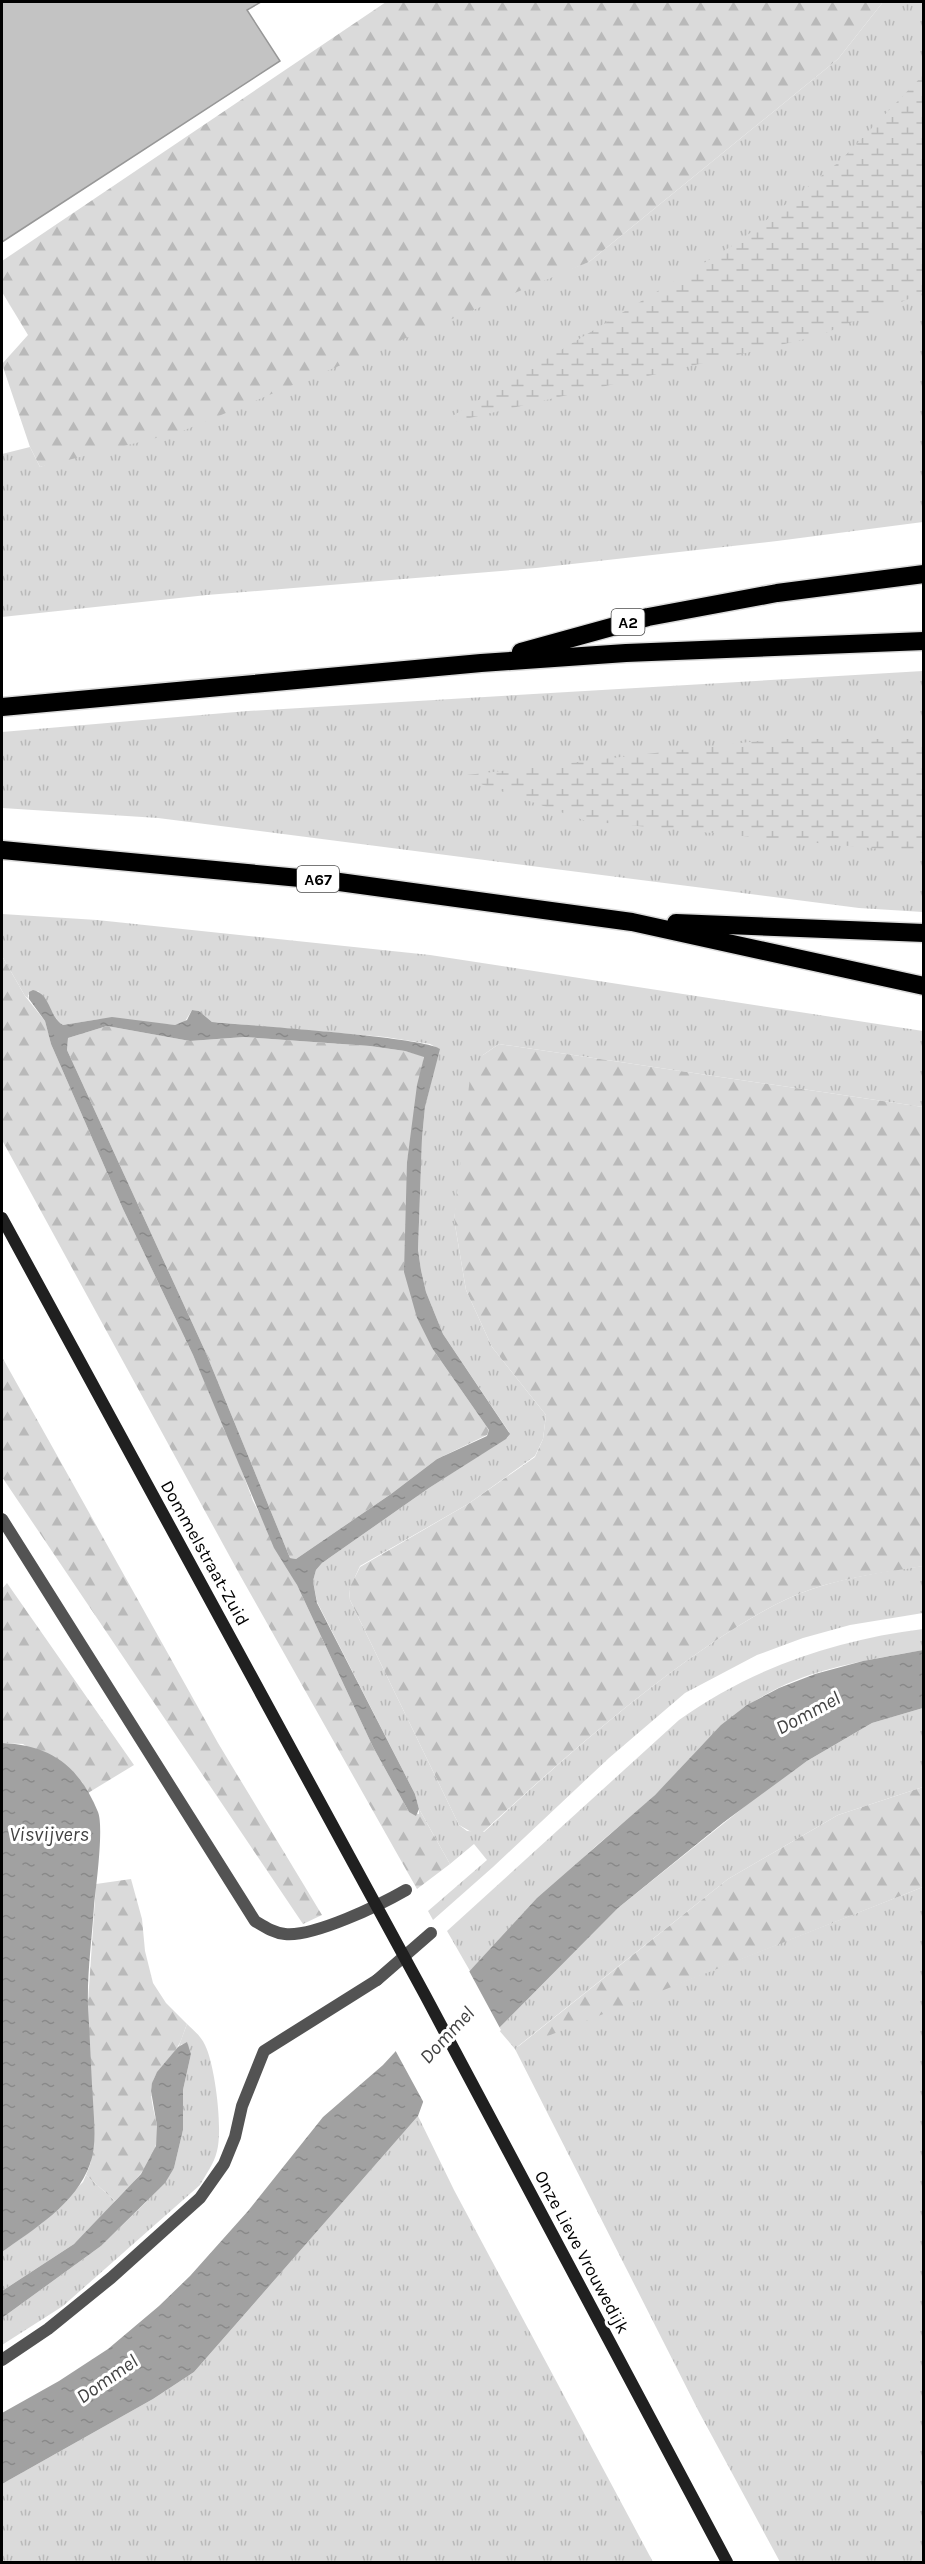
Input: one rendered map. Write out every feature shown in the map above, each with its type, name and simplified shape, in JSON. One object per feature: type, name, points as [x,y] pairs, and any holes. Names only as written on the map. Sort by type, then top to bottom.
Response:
[{"type":"highway","name":"A2","points":[[481,663],[648,617],[777,593],[924,574]]},
{"type":"highway","points":[[2,707],[481,663],[626,653],[924,641]]},
{"type":"highway","name":"A67","points":[[2,850],[332,881],[633,922],[924,986]]},
{"type":"highway","name":"A67","points":[[633,922],[924,933]]},
{"type":"main road","name":"Dommelstraat-Zuid","points":[[2,1218],[377,1906]]},
{"type":"main road","name":"Onze Lieve Vrouwedijk","points":[[377,1906],[727,2562]]},
{"type":"street","points":[[2,1519],[255,1921],[273,1931],[294,1934],[345,1919],[377,1906],[406,1890]]},
{"type":"street","points":[[2,2360],[48,2329],[111,2278],[200,2198],[224,2164],[235,2137],[242,2106],[264,2051],[376,1980],[431,1934]]},
{"type":"green space","points":[[386,2],[883,2],[838,59],[589,262],[180,432],[40,467],[30,447],[2,364],[28,335],[2,292],[2,261]]},
{"type":"green space","points":[[883,2],[923,2],[923,522],[536,568],[207,595],[2,617],[2,454],[30,447],[40,467],[589,262],[838,59]]},
{"type":"green space","points":[[923,75],[923,293],[818,336],[436,426],[740,241],[840,161]]},
{"type":"green space","points":[[923,671],[923,912],[859,908],[158,818],[2,808],[2,732],[248,711]]},
{"type":"green space","points":[[775,739],[923,739],[923,853],[586,821],[458,776]]},
{"type":"green space","points":[[2,914],[97,920],[430,955],[923,1031],[923,1107],[499,1044],[483,1055],[454,1219],[466,1290],[492,1347],[546,1415],[543,1439],[535,1456],[468,1504],[360,1566],[349,1590],[350,1600],[459,1825],[467,1831],[484,1832],[566,1758],[652,1687],[712,1643],[773,1606],[812,1589],[839,1581],[923,1566],[923,1613],[850,1625],[803,1638],[757,1655],[685,1693],[609,1758],[433,1920],[428,1911],[487,1860],[474,1844],[450,1864],[419,1809],[415,1794],[317,1602],[313,1581],[316,1570],[322,1563],[429,1488],[508,1437],[509,1432],[443,1334],[426,1292],[421,1270],[418,1250],[422,1138],[425,1107],[439,1049],[430,1044],[385,1037],[212,1022],[199,1011],[192,1010],[184,1023],[175,1025],[100,1019],[63,1025],[38,991],[28,995],[29,999],[25,996],[2,956]]},
{"type":"green space","points":[[2,956],[25,996],[45,1021],[51,1044],[123,1209],[193,1355],[232,1444],[253,1501],[297,1585],[373,1747],[409,1812],[419,1814],[419,1809],[450,1864],[417,1889],[241,1577],[2,1140]]},
{"type":"green space","points":[[107,1026],[190,1041],[244,1037],[370,1046],[424,1056],[407,1162],[417,1318],[432,1348],[489,1430],[487,1435],[437,1459],[391,1494],[296,1559],[290,1558],[206,1353],[67,1050],[68,1038]]},
{"type":"green space","points":[[499,1044],[923,1107],[924,1566],[839,1581],[799,1594],[748,1620],[652,1687],[566,1758],[483,1832],[475,1834],[459,1825],[350,1600],[349,1589],[360,1567],[468,1504],[535,1457],[543,1439],[546,1415],[492,1347],[466,1290],[454,1219],[470,1077],[483,1055]]},
{"type":"green space","points":[[2,1357],[218,1743],[322,1915],[303,1924],[2,1477]]},
{"type":"green space","points":[[7,1583],[134,1765],[88,1793],[82,1782],[23,1744],[2,1743],[2,1589]]},
{"type":"green space","points":[[923,1629],[923,1650],[849,1664],[813,1674],[778,1688],[741,1710],[711,1736],[655,1795],[580,1861],[470,1971],[447,1931],[679,1720],[736,1685],[795,1659],[858,1641]]},
{"type":"green space","points":[[923,1708],[923,1787],[838,1815],[728,1879],[517,2047],[923,1887],[923,2562],[780,2562],[699,2412],[515,2049],[498,2029],[618,1908],[759,1795],[807,1761],[872,1723]]},
{"type":"green space","points":[[923,1787],[923,1887],[515,2049],[728,1879],[838,1815]]},
{"type":"green space","points":[[131,1879],[142,1919],[145,1951],[153,1983],[166,2003],[187,2024],[175,2051],[157,2074],[152,2085],[157,2138],[151,2159],[138,2177],[115,2201],[86,2175],[91,2162],[88,2002],[96,1884]]},
{"type":"green space","points":[[187,2024],[205,2045],[215,2082],[219,2141],[210,2169],[200,2185],[63,2306],[2,2345],[2,2318],[101,2246],[146,2202],[174,2168],[183,2130],[183,2090],[191,2054],[182,2044],[178,2048]]},
{"type":"green space","points":[[418,2116],[454,2190],[653,2562],[2,2562],[2,2484],[153,2399],[194,2372]]},
{"type":"green space","points":[[86,2175],[115,2201],[97,2223],[74,2244],[2,2291],[2,2252],[42,2223],[83,2182]]},
{"type":"water","points":[[33,990],[39,992],[63,1025],[112,1017],[175,1025],[187,1020],[192,1010],[199,1011],[212,1022],[370,1036],[403,1040],[440,1049],[425,1107],[422,1138],[418,1250],[421,1270],[426,1292],[443,1334],[510,1434],[506,1439],[429,1488],[322,1563],[316,1570],[313,1581],[317,1603],[415,1794],[419,1809],[416,1816],[409,1812],[373,1747],[297,1585],[274,1548],[193,1355],[123,1209],[51,1044],[45,1021],[29,999],[29,992]],"holes":[[[107,1026],[190,1041],[244,1037],[370,1046],[405,1051],[424,1057],[417,1085],[407,1162],[404,1272],[417,1318],[432,1348],[489,1430],[487,1436],[437,1459],[391,1494],[296,1559],[290,1558],[206,1353],[67,1050],[68,1038]]]},
{"type":"water","name":"Dommel","points":[[923,1650],[923,1708],[872,1723],[807,1761],[724,1822],[618,1908],[498,2029],[426,2094],[418,2116],[194,2372],[153,2399],[2,2484],[2,2413],[59,2381],[108,2349],[159,2306],[190,2276],[248,2211],[323,2117],[383,2065],[537,1898],[655,1795],[721,1725],[747,1705],[779,1688],[815,1674],[863,1661]]},
{"type":"water","name":"Visvijvers","points":[[2,1743],[35,1748],[61,1761],[72,1770],[82,1782],[98,1812],[100,1830],[88,1994],[94,2125],[92,2157],[84,2178],[64,2203],[40,2225],[2,2252]]},
{"type":"water","points":[[187,2042],[191,2054],[183,2090],[183,2130],[174,2168],[165,2183],[101,2246],[2,2318],[2,2291],[74,2244],[141,2174],[156,2146],[157,2126],[151,2091],[152,2083],[157,2072],[178,2047]]},
{"type":"pier","points":[[468,1969],[501,2030],[429,2095],[425,2105],[394,2048]]},
{"type":"building","points":[[2,2],[261,2],[247,10],[280,61],[2,242]]}]
